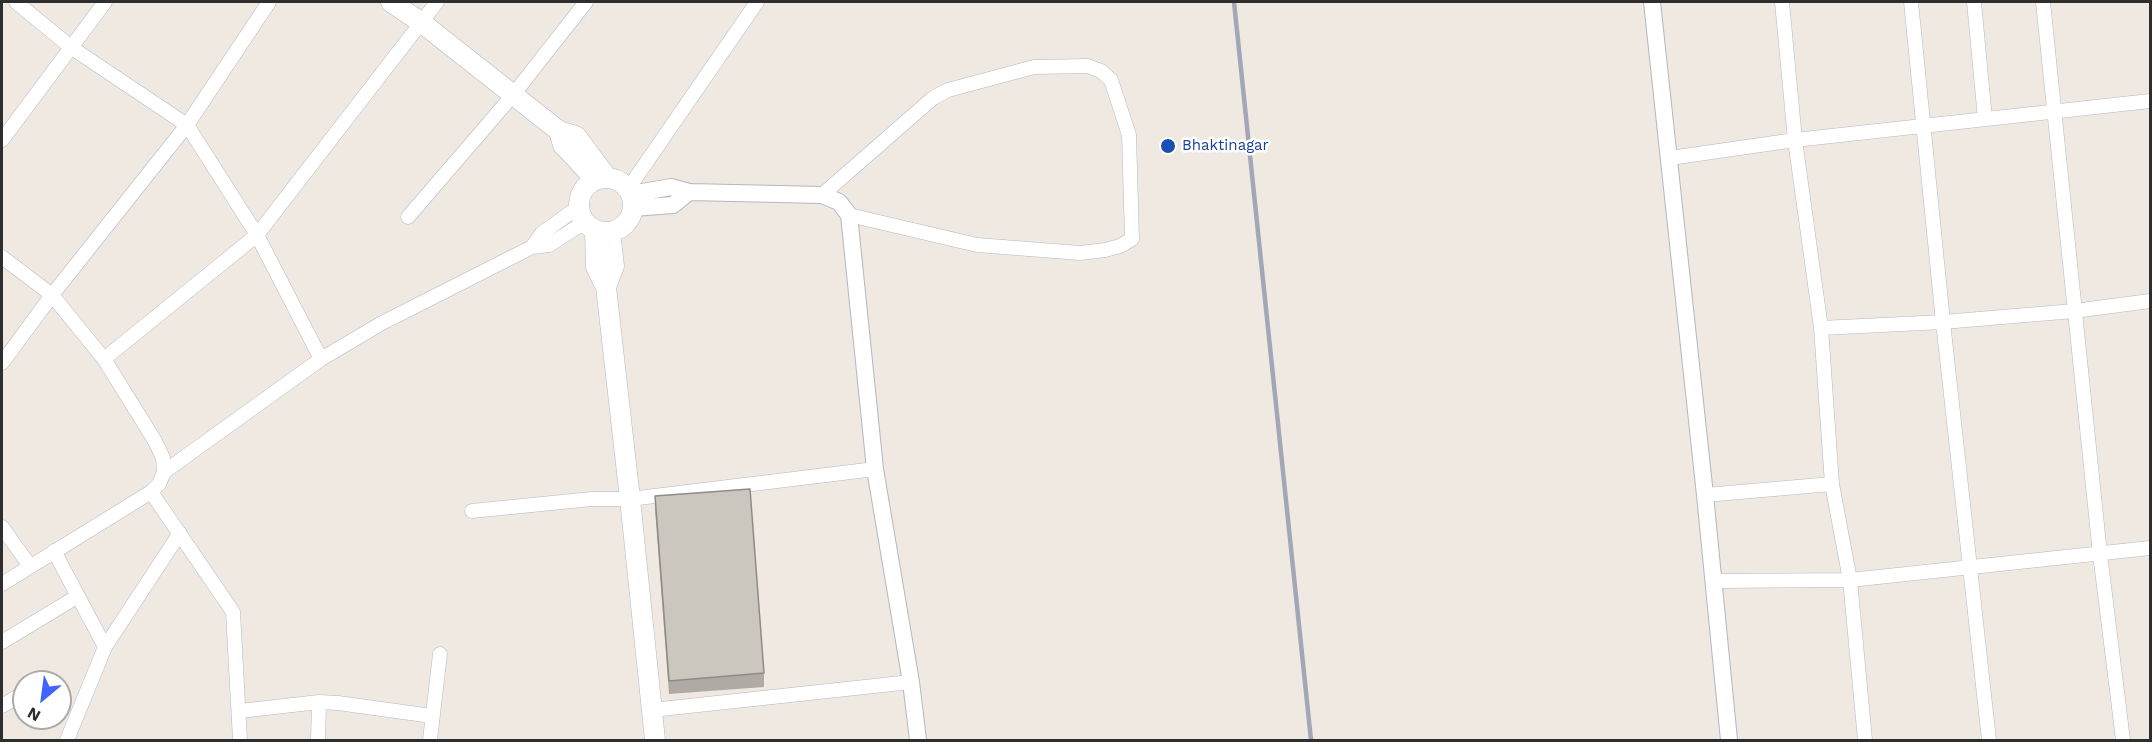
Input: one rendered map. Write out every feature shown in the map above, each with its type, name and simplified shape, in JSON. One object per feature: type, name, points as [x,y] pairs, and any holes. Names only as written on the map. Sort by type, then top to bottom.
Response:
[{"type":"main road","points":[[391,2],[422,22],[559,131],[576,136],[602,179]]},
{"type":"main road","points":[[592,222],[618,230],[626,224],[631,197],[615,179],[602,179],[588,185],[582,193],[592,222],[614,267],[606,287],[655,741]]},
{"type":"street","points":[[16,2],[72,48],[187,125],[257,235],[321,359]]},
{"type":"street","points":[[2,140],[105,2]]},
{"type":"street","points":[[2,363],[52,295],[187,125],[269,2]]},
{"type":"street","points":[[104,359],[257,235],[437,2]]},
{"type":"street","points":[[408,217],[513,95],[586,2]]},
{"type":"street","points":[[631,197],[757,2]]},
{"type":"street","points":[[1652,2],[1729,741]]},
{"type":"street","points":[[1782,2],[1796,140],[1821,328],[1832,484],[1850,580],[1865,741]]},
{"type":"street","points":[[1911,2],[1969,569],[1989,741]]},
{"type":"street","points":[[1974,2],[1985,119]]},
{"type":"street","points":[[2043,2],[2100,554],[2123,741]]},
{"type":"street","points":[[822,195],[933,98],[948,90],[1034,68],[1089,66],[1101,71],[1111,80],[1129,135],[1131,239],[1120,246],[1080,253],[977,245],[849,215]]},
{"type":"street","points":[[1670,158],[1796,140],[2151,101]]},
{"type":"street","points":[[631,197],[671,187],[689,192],[822,195],[839,202],[849,215],[875,469],[911,682],[918,741]]},
{"type":"street","points":[[2,584],[151,492],[159,484],[165,472],[321,359],[382,323],[532,247],[549,245],[592,222]]},
{"type":"street","points":[[2,257],[52,295],[104,359],[155,441],[163,458],[165,472]]},
{"type":"street","points":[[1821,328],[1943,322],[2074,311],[2151,301]]},
{"type":"street","points":[[472,511],[592,499],[630,499],[875,469]]},
{"type":"street","points":[[1705,495],[1832,484]]},
{"type":"street","points":[[151,492],[233,612],[240,741]]},
{"type":"street","points":[[2,527],[30,566]]},
{"type":"street","points":[[68,741],[105,647],[180,533]]},
{"type":"street","points":[[1714,581],[1850,580],[2151,548]]},
{"type":"street","points":[[54,551],[105,647]]},
{"type":"street","points":[[2,642],[78,596]]},
{"type":"street","points":[[430,741],[440,654]]},
{"type":"street","points":[[652,710],[911,682]]},
{"type":"street","points":[[240,711],[319,702],[432,716]]},
{"type":"street","points":[[318,741],[319,702]]},
{"type":"building","points":[[750,489],[764,673],[669,681],[655,496]]},
{"type":"railway","points":[[1234,2],[1311,740]]},
{"type":"place","name":"Bhaktinagar","points":[[1168,146]]}]
